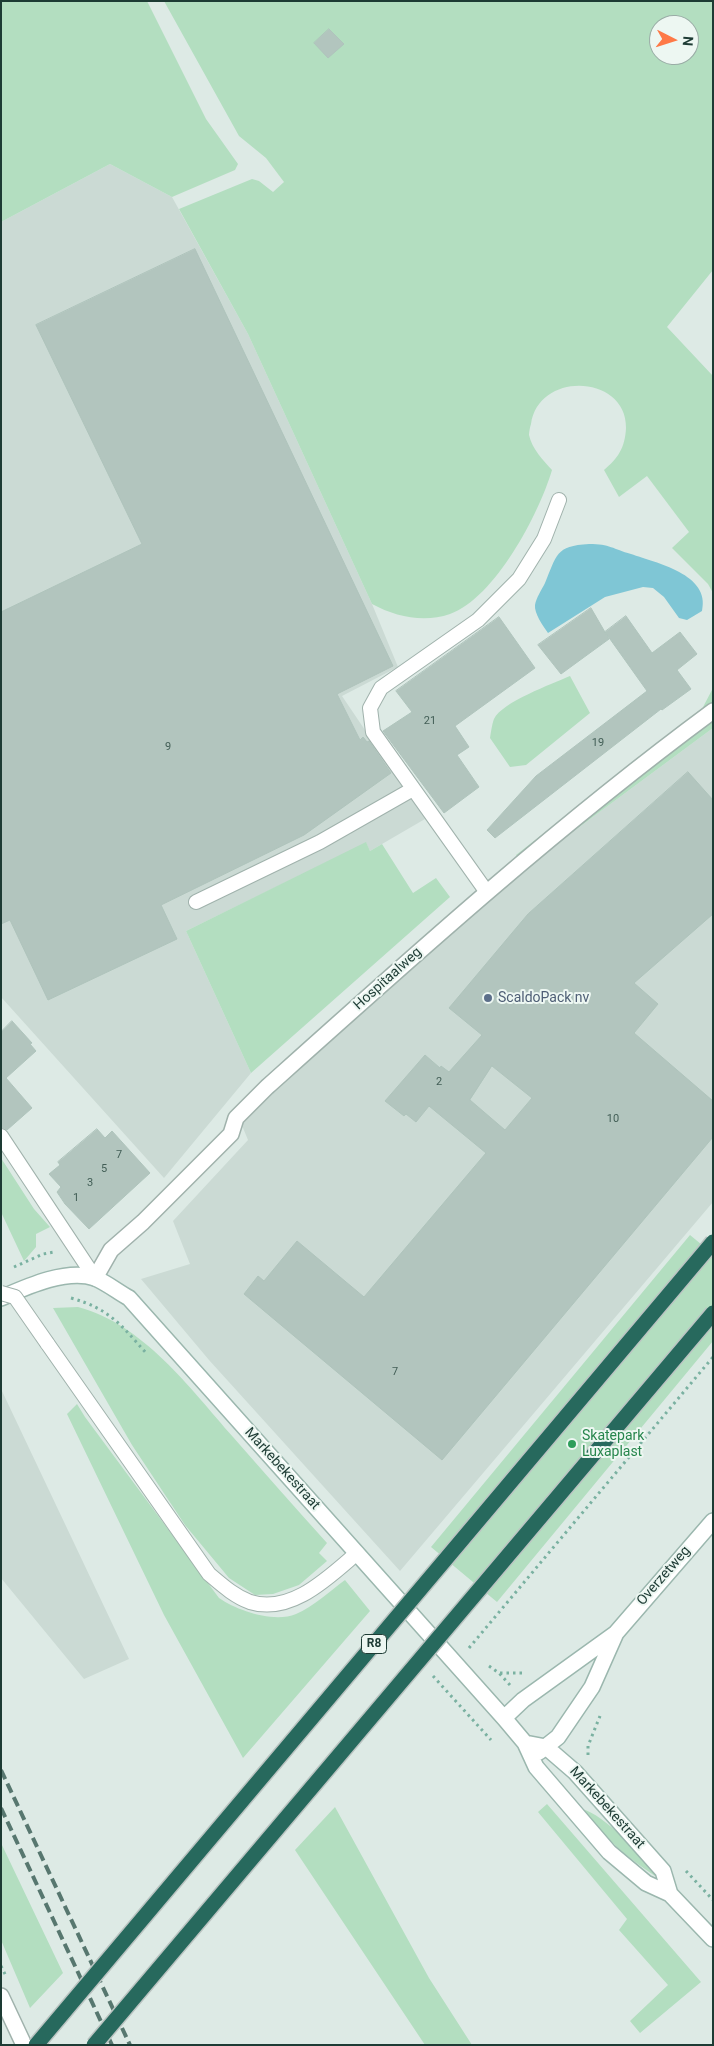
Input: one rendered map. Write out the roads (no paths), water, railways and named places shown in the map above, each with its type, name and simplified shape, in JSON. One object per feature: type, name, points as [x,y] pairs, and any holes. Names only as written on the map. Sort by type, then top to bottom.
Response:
[{"type":"highway","name":"R8","points":[[36,2045],[713,1242]]},
{"type":"highway","points":[[94,2045],[713,1313]]},
{"type":"street","name":"Hospitaalweg","points":[[95,1278],[111,1250],[144,1222],[231,1134],[236,1118],[274,1080],[486,892],[679,736],[713,711]]},
{"type":"street","name":"Markebekestraat","points":[[1,1298],[35,1283],[75,1275],[95,1278],[129,1298],[525,1742],[536,1767],[609,1852],[646,1883],[670,1894],[713,1939]]},
{"type":"street","name":"Overzetweg","points":[[504,1718],[523,1700],[616,1632],[713,1520]]},
{"type":"street","name":"Overzetweg","points":[[532,1758],[558,1737],[592,1687],[616,1632]]},
{"type":"street","name":"Markebekestraat","points":[[525,1742],[546,1747],[575,1772],[663,1871],[670,1894]]},
{"type":"street","points":[[1,1996],[24,2045]]},
{"type":"lane","points":[[486,892],[374,732],[370,708],[381,688],[478,620],[519,579],[544,539],[559,500]]},
{"type":"lane","points":[[196,902],[320,842],[413,789]]},
{"type":"lane","points":[[1,1136],[95,1278]]},
{"type":"lane","points":[[1,1292],[16,1296],[209,1574],[232,1593],[250,1602],[268,1606],[290,1600],[310,1590],[356,1553]]},
{"type":"water","points":[[589,544],[611,547],[654,561],[679,572],[690,579],[698,588],[703,598],[702,611],[687,620],[679,618],[664,597],[653,588],[643,587],[605,597],[548,633],[537,616],[535,605],[552,565],[563,550],[569,547]]},
{"type":"railway","points":[[1,1770],[130,2045]]},
{"type":"railway","points":[[1,1808],[112,2045]]},
{"type":"place","name":"ScaldoPack nv","points":[[488,998]]},
{"type":"place","name":"Skatepark Luxaplast","points":[[572,1444]]}]
